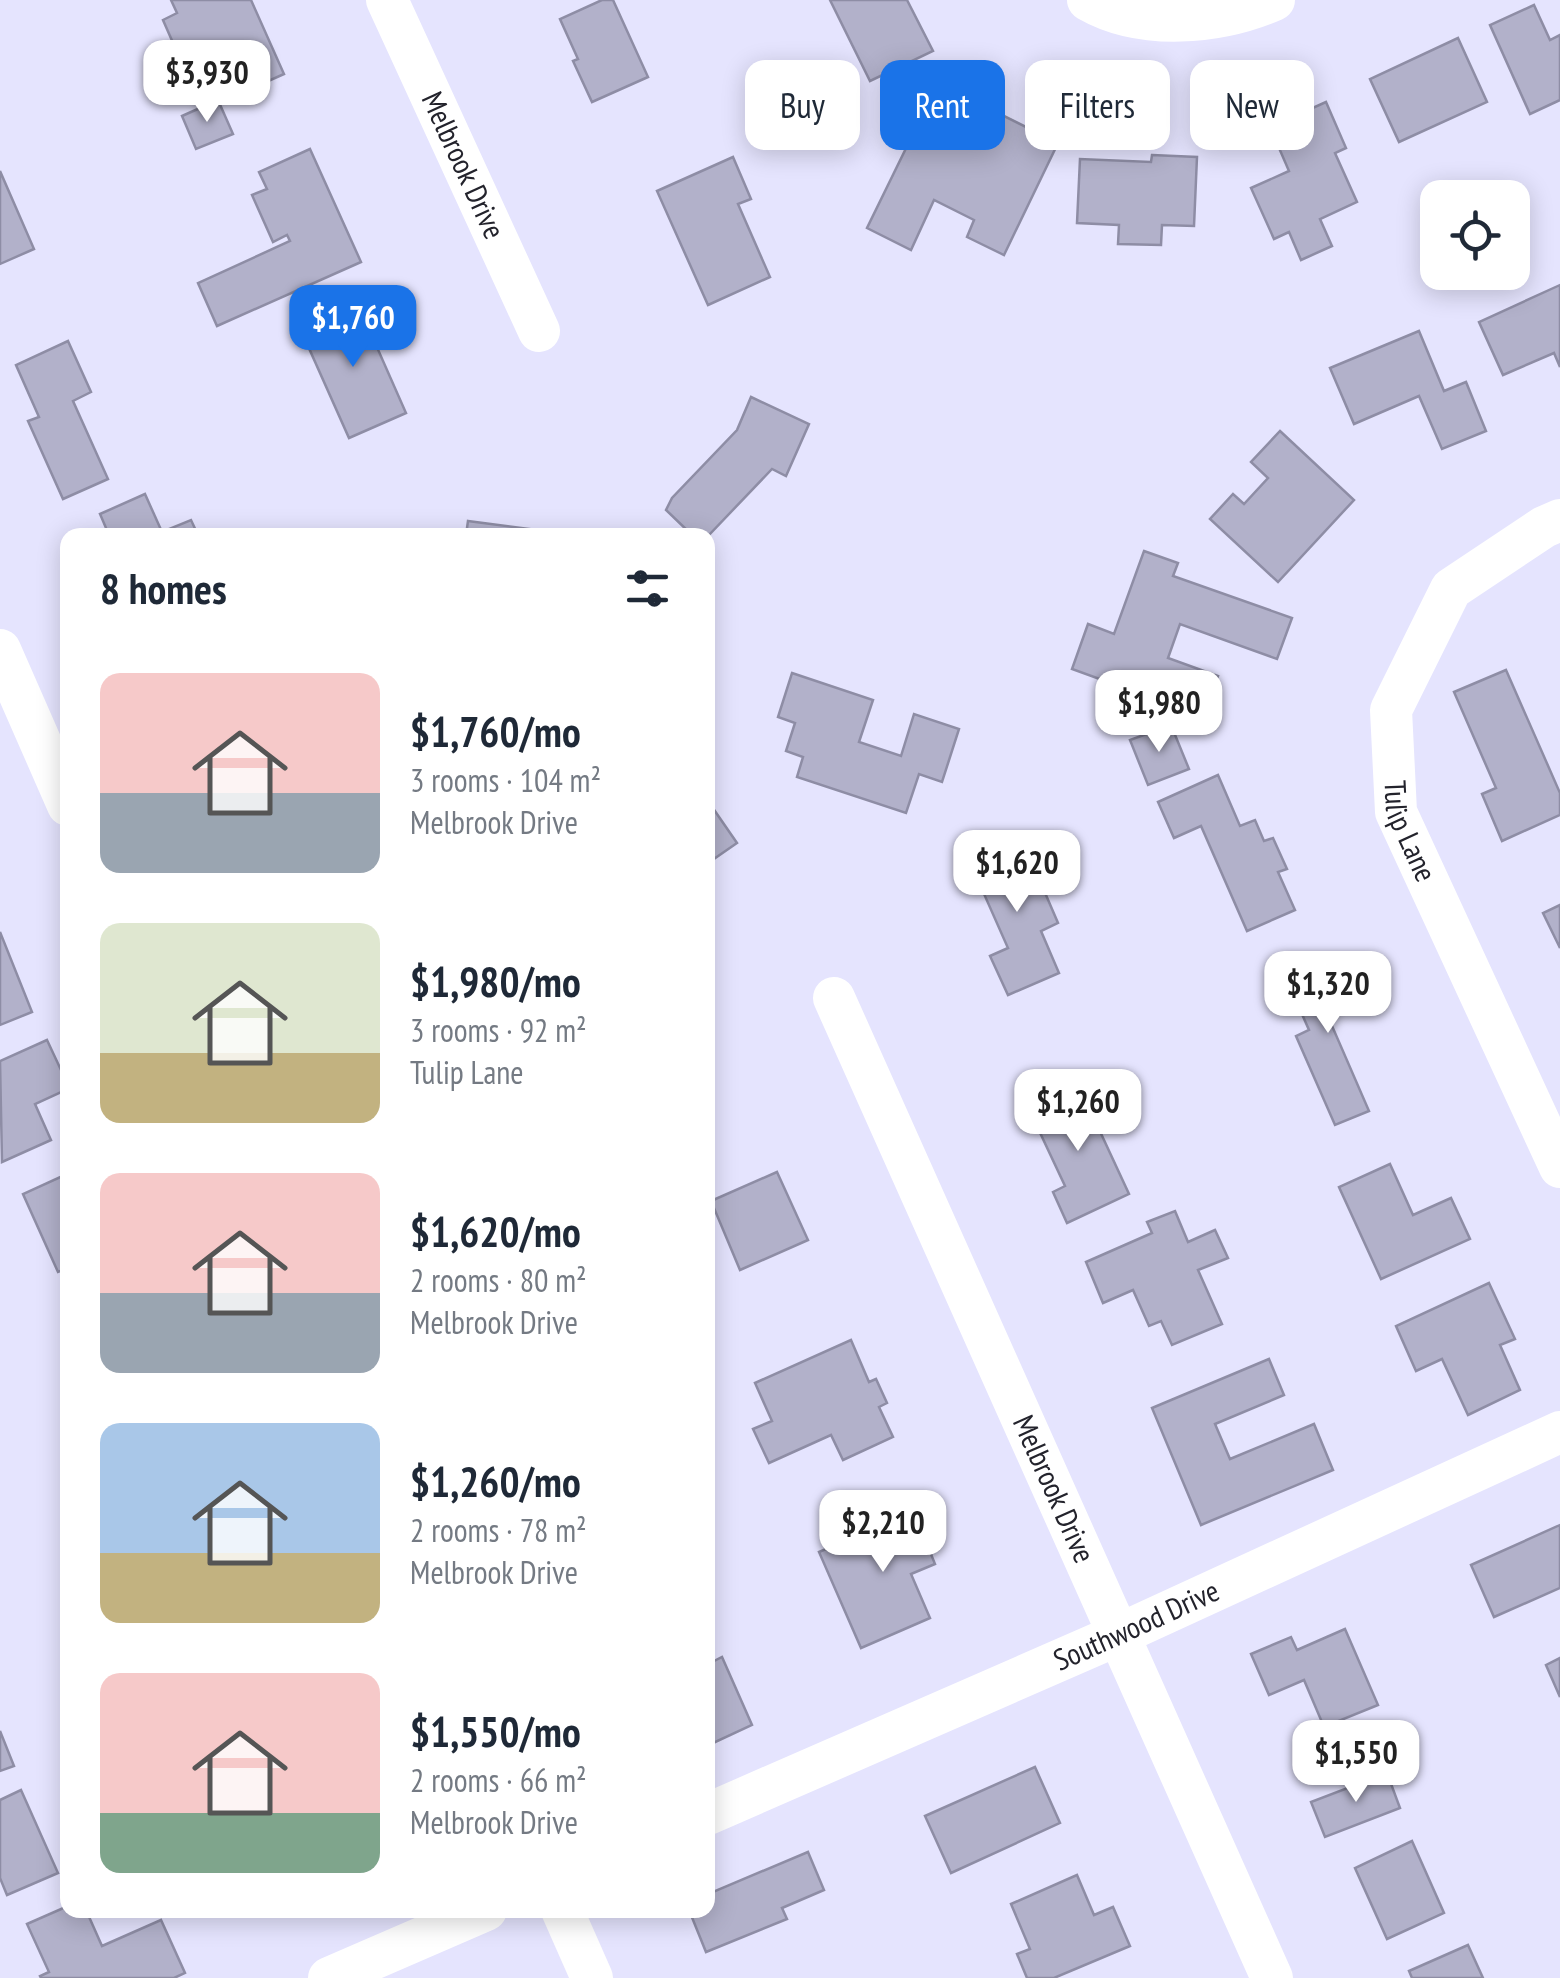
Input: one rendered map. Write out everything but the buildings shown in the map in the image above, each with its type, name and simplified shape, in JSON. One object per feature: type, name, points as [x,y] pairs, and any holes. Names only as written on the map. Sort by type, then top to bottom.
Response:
[{"type":"street","name":"Melbrook Drive","points":[[387,0],[539,331]]},
{"type":"street","points":[[1088,0],[1103,8],[1136,15],[1203,21],[1274,0]]},
{"type":"street","name":"Tulip Lane","points":[[1552,523],[1451,589],[1391,710],[1396,812],[1560,1167]]},
{"type":"street","points":[[0,650],[60,787]]},
{"type":"street","name":"Melbrook Drive","points":[[834,998],[1272,1978]]},
{"type":"street","name":"Southwood Drive","points":[[715,1811],[1120,1634],[1560,1432]]},
{"type":"street","points":[[328,1978],[467,1918]]},
{"type":"street","points":[[566,1918],[592,1978]]}]
